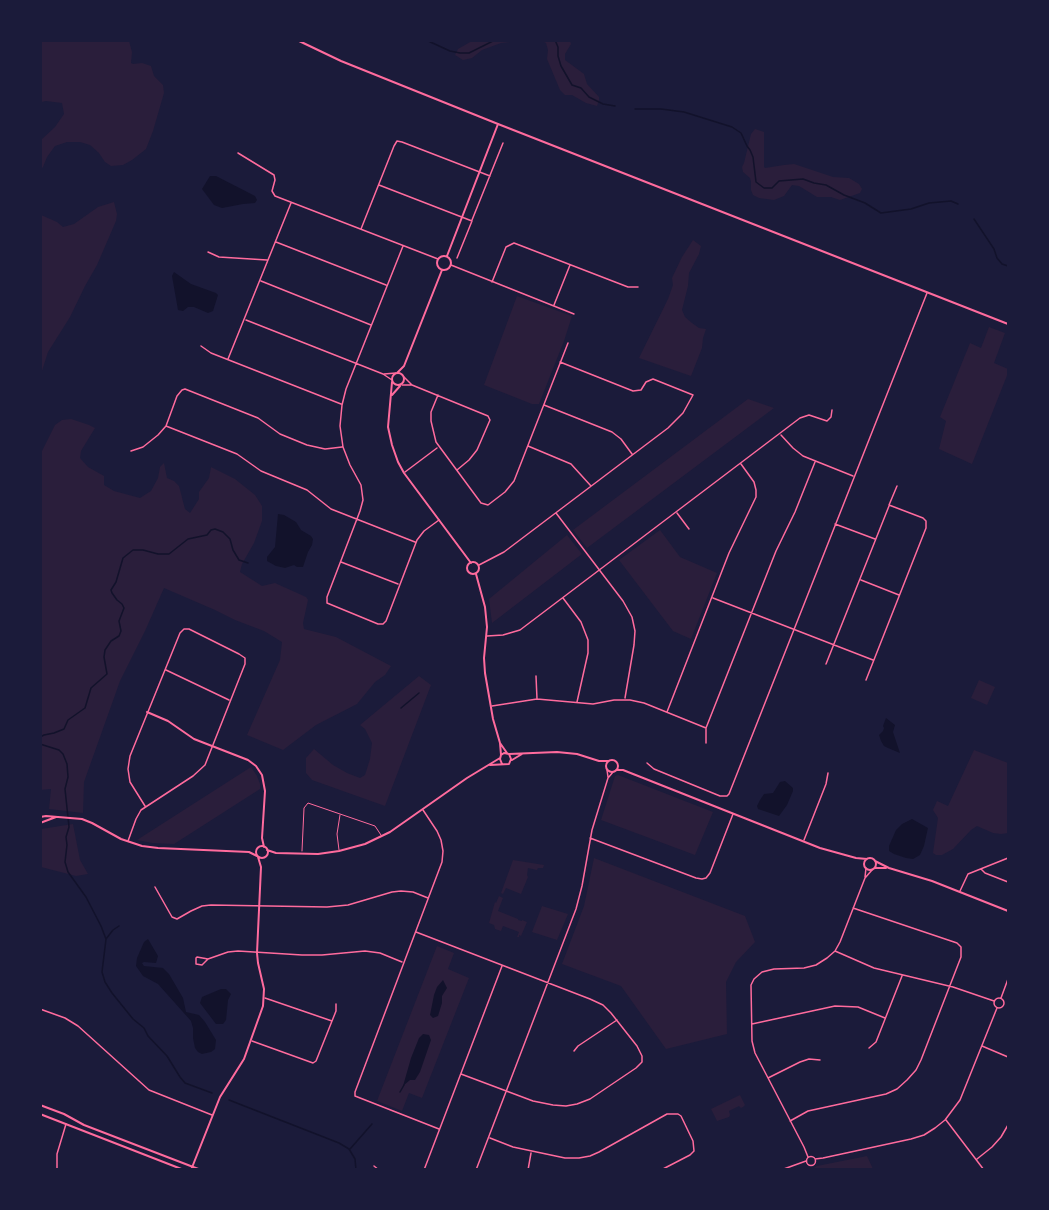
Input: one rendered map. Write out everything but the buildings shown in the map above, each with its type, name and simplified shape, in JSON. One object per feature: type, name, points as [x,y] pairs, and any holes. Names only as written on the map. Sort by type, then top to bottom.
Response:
[{"type":"street","points":[[297,40],[341,61],[498,124],[1008,324]]},
{"type":"street","points":[[447,256],[498,124]]},
{"type":"street","points":[[360,230],[398,141],[490,176]]},
{"type":"street","points":[[457,258],[503,143]]},
{"type":"street","points":[[238,153],[273,174],[275,177],[273,194],[438,259]]},
{"type":"street","points":[[378,184],[472,221]]},
{"type":"street","points":[[228,359],[291,202]]},
{"type":"street","points":[[276,242],[387,286]]},
{"type":"street","points":[[492,282],[506,247],[514,243],[628,287],[638,286]]},
{"type":"street","points":[[403,246],[342,405],[340,423],[343,447],[362,489],[361,507],[327,602],[378,624],[383,624],[416,543],[424,531],[439,519]]},
{"type":"street","points":[[208,252],[219,257],[268,260]]},
{"type":"street","points":[[442,270],[437,265],[438,259],[447,256]]},
{"type":"street","points":[[447,256],[451,265]]},
{"type":"street","points":[[442,270],[448,269],[451,265]]},
{"type":"street","points":[[451,265],[574,314]]},
{"type":"street","points":[[554,306],[570,265]]},
{"type":"street","points":[[392,395],[404,381],[404,366],[442,270]]},
{"type":"street","points":[[260,281],[372,325]]},
{"type":"street","points":[[647,763],[654,769],[720,796],[727,796],[927,292]]},
{"type":"street","points":[[245,319],[383,374],[396,385],[412,385],[485,413],[489,417],[488,426],[477,450],[456,471]]},
{"type":"street","points":[[438,395],[431,412],[431,421],[438,447],[481,503],[488,504],[506,492],[512,484],[568,343]]},
{"type":"street","points":[[201,346],[211,353],[342,405]]},
{"type":"street","points":[[479,565],[504,552],[674,423],[685,410],[693,395],[653,380],[646,382],[640,391],[633,391],[560,362]]},
{"type":"street","points":[[404,366],[393,375],[392,381],[388,427],[394,452],[404,472],[471,562],[479,565]]},
{"type":"street","points":[[383,374],[396,373],[404,376],[412,385]]},
{"type":"street","points":[[131,451],[152,441],[166,426],[177,396],[182,390],[188,390],[258,418],[280,434],[311,447],[325,449],[343,447]]},
{"type":"street","points":[[544,405],[612,432],[633,455]]},
{"type":"street","points":[[486,636],[503,635],[520,630],[805,416],[827,421],[831,417],[832,410]]},
{"type":"street","points":[[166,426],[237,454],[261,471],[307,490],[330,509],[416,543]]},
{"type":"street","points":[[780,434],[796,452],[854,477]]},
{"type":"street","points":[[528,446],[572,464],[591,486]]},
{"type":"street","points":[[404,472],[438,447]]},
{"type":"street","points":[[706,743],[706,728],[777,549],[815,462]]},
{"type":"street","points":[[667,712],[733,544],[756,497],[754,482],[741,463]]},
{"type":"street","points":[[826,664],[897,486]]},
{"type":"street","points":[[866,680],[926,528],[926,521],[922,518],[889,505]]},
{"type":"street","points":[[676,512],[689,528]]},
{"type":"street","points":[[556,513],[626,606],[634,627],[634,645],[625,699]]},
{"type":"street","points":[[835,524],[876,539]]},
{"type":"street","points":[[340,561],[399,585]]},
{"type":"street","points":[[471,562],[468,571],[476,574]]},
{"type":"street","points":[[476,574],[480,569],[479,565]]},
{"type":"street","points":[[476,574],[485,607],[485,665],[502,764]]},
{"type":"street","points":[[861,580],[900,596]]},
{"type":"street","points":[[712,597],[874,660]]},
{"type":"street","points":[[563,598],[581,622],[588,640],[588,653],[577,703]]},
{"type":"street","points":[[128,842],[137,816],[145,806],[197,773],[205,765],[245,664],[245,658],[239,654],[189,629],[184,629],[180,633],[131,752],[128,769],[132,786],[145,806]]},
{"type":"street","points":[[165,669],[231,701]]},
{"type":"street","points":[[536,675],[537,699]]},
{"type":"street","points":[[491,706],[537,699],[593,704],[625,699],[640,702],[706,728]]},
{"type":"street","points":[[147,712],[172,723],[190,737],[248,760],[262,775],[265,791],[262,838],[256,853],[261,867],[257,953],[265,998],[263,1010],[242,1063],[220,1097],[192,1168]]},
{"type":"street","points":[[500,742],[511,757],[511,761]]},
{"type":"street","points":[[249,852],[258,857],[276,853],[302,855],[360,846],[400,826],[467,778],[508,753],[551,751],[577,754],[598,761],[614,760],[623,770],[803,841],[856,858],[871,859],[889,868],[921,877],[1008,911]]},
{"type":"street","points":[[487,766],[507,764],[522,753]]},
{"type":"street","points":[[598,761],[614,771],[623,770]]},
{"type":"street","points":[[476,1170],[579,899],[590,837],[608,778],[608,761]]},
{"type":"street","points":[[608,778],[618,765]]},
{"type":"street","points":[[803,841],[826,784],[828,773]]},
{"type":"street","points":[[422,810],[439,833],[443,851],[441,866],[355,1096],[439,1129]]},
{"type":"street","points":[[590,837],[702,879],[710,873],[734,813]]},
{"type":"street","points":[[40,817],[82,819],[128,842],[158,848],[249,852],[258,848],[266,848],[276,853]]},
{"type":"street","points":[[40,823],[56,818]]},
{"type":"street","points":[[261,867],[266,856],[262,838]]},
{"type":"street","points":[[856,858],[865,867],[889,868]]},
{"type":"street","points":[[960,892],[966,876],[1008,858]]},
{"type":"street","points":[[866,878],[867,859]]},
{"type":"street","points":[[875,861],[876,865],[866,878],[835,951],[816,965],[767,970],[758,974],[751,985],[752,1041],[755,1053],[809,1157],[815,1160],[911,1140],[935,1128],[960,1100],[997,1008],[1003,1005]]},
{"type":"street","points":[[981,869],[985,873],[1008,882]]},
{"type":"street","points":[[155,887],[172,917],[177,919],[202,906],[211,905],[327,908],[348,905],[398,891],[413,892],[429,898]]},
{"type":"street","points":[[790,1121],[808,1111],[886,1094],[897,1089],[907,1080],[916,1070],[962,953],[957,943],[853,908]]},
{"type":"street","points":[[416,932],[603,1005],[637,1046],[642,1056],[642,1062],[636,1068],[590,1099],[566,1106],[533,1101],[461,1074]]},
{"type":"street","points":[[208,959],[238,951],[319,955],[365,951],[381,953],[404,963]]},
{"type":"street","points":[[835,951],[874,968],[949,986],[994,1001],[1001,998]]},
{"type":"street","points":[[423,1170],[503,965]]},
{"type":"street","points":[[870,1048],[876,1042],[902,974]]},
{"type":"street","points":[[1003,1005],[1001,998],[1008,979]]},
{"type":"street","points":[[265,998],[332,1021]]},
{"type":"street","points":[[994,1001],[997,1008]]},
{"type":"street","points":[[251,1040],[313,1063],[336,1011],[336,1004]]},
{"type":"street","points":[[1003,1005],[1008,1007]]},
{"type":"street","points":[[752,1024],[835,1006],[858,1007],[885,1018]]},
{"type":"street","points":[[40,1009],[74,1023],[149,1090],[213,1115]]},
{"type":"street","points":[[574,1051],[617,1020]]},
{"type":"street","points":[[982,1046],[1008,1057]]},
{"type":"street","points":[[768,1078],[800,1062],[809,1059],[820,1060]]},
{"type":"street","points":[[40,1105],[84,1125],[201,1170]]},
{"type":"street","points":[[40,1114],[184,1170]]},
{"type":"street","points":[[489,1137],[513,1147],[565,1158],[579,1158],[590,1156],[667,1114],[678,1114],[693,1141],[694,1151],[661,1170]]},
{"type":"street","points":[[945,1119],[984,1170]]},
{"type":"street","points":[[57,1170],[58,1146],[66,1124]]},
{"type":"street","points":[[977,1160],[1001,1137],[1008,1125]]},
{"type":"street","points":[[528,1170],[532,1151]]},
{"type":"street","points":[[807,1162],[809,1157]]},
{"type":"street","points":[[807,1162],[811,1166],[815,1160]]},
{"type":"street","points":[[781,1170],[807,1162]]},
{"type":"street","points":[[374,1166],[380,1170]]},
{"type":"lane","points":[[302,855],[305,805],[310,804],[340,813],[375,826],[382,837]]},
{"type":"lane","points":[[339,851],[337,834],[340,813]]},
{"type":"shaded area","points":[[41,40],[129,41],[132,52],[131,63],[151,66],[154,76],[163,85],[164,93],[146,149],[123,165],[111,166],[90,145],[67,142],[55,146],[41,169],[41,140],[55,127],[64,114],[62,103],[41,102]]},
{"type":"shaded area","points":[[472,41],[519,41],[501,43],[482,50],[472,58],[463,60],[455,55],[458,49]]},
{"type":"shaded area","points":[[542,41],[570,41],[565,60],[584,74],[587,84],[599,97],[597,106],[572,95],[565,95],[560,90],[547,59],[546,43]]},
{"type":"shaded area","points":[[755,129],[764,132],[765,168],[794,164],[833,177],[849,178],[859,184],[862,189],[860,193],[840,200],[831,197],[817,197],[799,186],[792,185],[784,196],[774,200],[753,195],[750,178],[743,172],[742,167],[751,134]]},
{"type":"shaded area","points":[[210,176],[216,176],[255,196],[257,200],[255,203],[222,208],[214,205],[202,189]]},
{"type":"shaded area","points":[[114,202],[116,221],[97,265],[70,317],[48,352],[41,374],[41,215],[63,227],[74,224],[98,207]]},
{"type":"shaded area","points":[[693,240],[701,246],[689,273],[682,310],[685,317],[692,323],[699,328],[706,329],[702,348],[691,376],[639,358],[668,299],[673,285],[672,278]]},
{"type":"shaded area","points":[[174,272],[191,284],[218,295],[213,311],[208,313],[194,307],[188,307],[183,311],[178,310],[172,276]]},
{"type":"shaded area","points":[[517,296],[572,316],[539,404],[532,404],[484,385]]},
{"type":"shaded area","points":[[989,327],[1005,333],[994,363],[1008,369],[1008,373],[972,464],[939,449],[946,421],[940,417],[970,343],[981,348]]},
{"type":"shaded area","points":[[748,399],[774,408],[587,548],[573,530]]},
{"type":"shaded area","points":[[71,419],[95,428],[81,451],[80,458],[88,467],[104,476],[104,485],[114,491],[140,498],[151,491],[158,478],[160,467],[164,463],[167,478],[179,486],[185,509],[190,513],[199,499],[199,492],[209,478],[211,467],[235,479],[255,495],[262,506],[262,521],[240,572],[262,586],[275,583],[306,597],[308,600],[303,623],[304,629],[336,637],[391,666],[385,675],[375,682],[357,704],[316,725],[283,750],[247,735],[280,660],[282,642],[264,631],[164,588],[120,681],[84,782],[83,813],[49,809],[51,789],[40,790],[41,453],[55,425],[62,420]]},
{"type":"shaded area","points":[[278,514],[296,522],[301,530],[313,539],[303,567],[294,565],[285,568],[267,561],[267,557],[275,547]]},
{"type":"shaded area","points":[[660,530],[680,557],[717,573],[691,639],[673,631],[619,560]]},
{"type":"shaded area","points":[[567,535],[582,554],[492,623],[489,599]]},
{"type":"shaded area","points":[[419,676],[431,685],[385,806],[312,780],[306,773],[306,758],[314,749],[347,773],[360,778],[365,775],[372,743],[365,729],[360,725]]},
{"type":"shaded area","points":[[979,680],[995,687],[987,705],[971,698]]},
{"type":"shaded area","points":[[886,718],[895,725],[893,732],[900,753],[884,746],[881,741],[879,735],[883,731]]},
{"type":"shaded area","points":[[974,750],[1008,763],[1008,833],[993,833],[977,826],[953,849],[942,855],[936,855],[933,853],[938,818],[933,810],[937,801],[948,806]]},
{"type":"shaded area","points":[[251,767],[257,776],[260,789],[174,844],[137,840]]},
{"type":"shaded area","points":[[618,775],[713,812],[695,855],[601,820],[615,776]]},
{"type":"shaded area","points":[[785,781],[793,788],[793,791],[779,816],[758,809],[757,806],[764,794],[773,793],[780,782]]},
{"type":"shaded area","points":[[912,819],[928,828],[920,855],[913,859],[889,851],[896,830]]},
{"type":"shaded area","points":[[73,824],[80,860],[88,874],[76,876],[41,867],[41,829]]},
{"type":"shaded area","points":[[594,858],[745,916],[755,942],[736,962],[726,982],[727,1034],[666,1049],[621,986],[562,964],[584,906]]},
{"type":"shaded area","points":[[513,860],[544,865],[543,868],[537,870],[528,868],[528,877],[521,894],[506,888],[503,894],[501,893]]},
{"type":"shaded area","points":[[499,896],[503,898],[498,911],[527,922],[521,936],[517,937],[519,932],[503,926],[501,931],[495,929],[494,925],[489,923]]},
{"type":"shaded area","points":[[542,906],[568,914],[557,940],[532,932]]},
{"type":"shaded area","points":[[148,939],[158,956],[156,963],[142,963],[144,966],[163,968],[169,974],[183,998],[186,1012],[199,1015],[216,1040],[215,1049],[211,1052],[202,1054],[198,1052],[195,1048],[191,1021],[158,984],[143,976],[136,966],[144,942]]},
{"type":"shaded area","points":[[437,946],[454,953],[448,969],[469,978],[422,1098],[409,1093],[402,1111],[377,1101]]},
{"type":"shaded area","points":[[443,980],[447,988],[442,996],[438,1016],[433,1018],[430,1015],[434,995]]},
{"type":"shaded area","points":[[226,989],[231,994],[228,1000],[226,1020],[223,1024],[216,1024],[200,1003],[202,997]]},
{"type":"shaded area","points":[[423,1034],[429,1035],[431,1040],[420,1072],[415,1080],[410,1080],[403,1086],[411,1058]]},
{"type":"shaded area","points":[[740,1095],[745,1105],[729,1111],[729,1117],[717,1121],[711,1109]]},
{"type":"shaded area","points":[[867,1156],[873,1169],[812,1169]]},
{"type":"waterway","points":[[426,40],[460,53],[469,53],[495,40]]},
{"type":"waterway","points":[[555,40],[561,66],[572,85],[581,88],[589,97],[603,104],[615,106]]},
{"type":"waterway","points":[[635,109],[684,112],[732,127],[741,133],[750,150],[756,182],[764,188],[772,188],[779,181],[803,179],[826,185],[881,213],[911,209],[929,203],[951,201],[958,204]]},
{"type":"waterway","points":[[974,219],[994,249],[997,258],[1002,264],[1008,266]]},
{"type":"waterway","points":[[40,737],[64,729],[68,720],[85,708],[91,688],[107,674],[105,650],[121,631],[119,621],[124,608],[111,590],[116,582],[123,558],[133,550],[169,554],[188,539],[207,535],[215,529],[223,532],[230,539],[239,560],[248,563]]},
{"type":"waterway","points":[[401,708],[419,693]]},
{"type":"waterway","points":[[40,744],[59,750],[67,764],[68,777],[65,789],[69,827],[66,837],[65,862],[68,872],[86,897],[106,939]]},
{"type":"waterway","points":[[119,926],[106,939],[102,972],[105,982],[133,1019],[144,1028],[148,1036],[167,1056],[185,1083],[212,1093]]},
{"type":"waterway","points":[[400,1092],[404,1085]]},
{"type":"waterway","points":[[229,1100],[339,1143],[349,1149],[355,1159],[356,1170]]},
{"type":"waterway","points":[[350,1149],[372,1124]]}]
